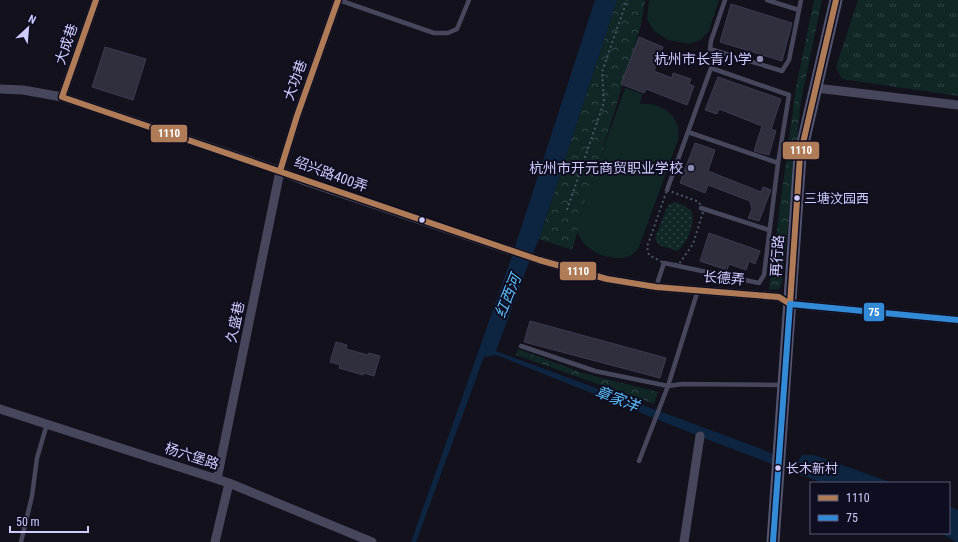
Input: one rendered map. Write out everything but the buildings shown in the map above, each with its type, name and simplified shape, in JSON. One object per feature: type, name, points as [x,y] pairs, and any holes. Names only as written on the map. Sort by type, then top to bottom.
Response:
[{"type":"street","name":"大成巷","points":[[62,97],[96,0]]},
{"type":"street","name":"大功巷","points":[[280,171],[297,116],[338,0]]},
{"type":"street","name":"再行路","points":[[773,542],[800,156],[836,0]]},
{"type":"street","points":[[816,88],[958,105]]},
{"type":"street","name":"绍兴路400弄","points":[[0,89],[23,90],[62,97],[490,243]]},
{"type":"street","name":"久盛巷","points":[[217,479],[280,171]]},
{"type":"street","name":"长德弄","points":[[490,243],[539,260],[607,279],[656,287],[779,297],[790,304],[958,320]]},
{"type":"street","name":"杨六堡路","points":[[0,409],[229,483],[372,542]]},
{"type":"street","points":[[684,542],[700,436]]},
{"type":"street","points":[[215,542],[229,483]]},
{"type":"lane","points":[[338,0],[434,32],[448,33],[457,28],[469,0]]},
{"type":"lane","points":[[725,0],[711,41],[710,49],[782,71],[789,60],[801,0]]},
{"type":"lane","points":[[766,0],[799,10]]},
{"type":"lane","points":[[656,287],[664,263],[759,283],[764,275],[778,163],[789,95],[711,68],[667,190]]},
{"type":"lane","points":[[688,132],[778,163]]},
{"type":"lane","points":[[701,208],[769,230]]},
{"type":"lane","points":[[639,460],[668,386],[698,290]]},
{"type":"lane","points":[[521,346],[595,371],[668,386],[682,384],[785,385]]},
{"type":"lane","points":[[21,542],[32,496],[37,458],[47,424]]},
{"type":"path","points":[[567,210],[604,102],[602,72],[626,0]]},
{"type":"path","points":[[667,190],[699,202],[701,208],[703,212],[693,244],[679,264],[664,263],[649,255],[646,247],[667,190]]},
{"type":"green space","points":[[617,0],[645,0],[641,25],[572,250],[539,239]]},
{"type":"green space","points":[[649,0],[719,0],[709,31],[701,40],[689,44],[668,40],[654,31],[647,19]]},
{"type":"green space","points":[[814,0],[822,0],[801,100],[782,282],[779,290],[769,289],[796,87]]},
{"type":"green space","points":[[858,0],[958,0],[958,96],[842,79],[836,67]]},
{"type":"green space","points":[[625,88],[642,94],[640,104],[652,104],[663,108],[668,112],[676,121],[678,127],[678,140],[639,247],[630,256],[615,258],[607,257],[586,246],[578,233],[578,227],[579,217]]},
{"type":"green space","points":[[676,202],[685,206],[692,212],[693,217],[690,233],[678,251],[659,245],[655,238],[668,205]]},
{"type":"green space","points":[[518,349],[583,373],[658,392],[654,404],[516,355]]},
{"type":"water","points":[[595,0],[617,0],[539,239],[496,351],[754,446],[782,458],[788,470],[496,355],[484,357],[416,542],[411,542],[511,259]]},
{"type":"water","points":[[802,455],[814,455],[890,482],[821,482],[792,472]]},
{"type":"water","points":[[950,506],[958,510],[958,542],[943,534],[950,534]]},
{"type":"transit line","name":"1110","points":[[96,0],[62,97],[539,260],[607,279],[656,287],[779,297],[790,304]]},
{"type":"transit line","name":"1110","points":[[280,171],[297,116],[338,0]]},
{"type":"transit line","name":"1110","points":[[790,304],[800,156],[836,0]]},
{"type":"transit line","name":"75","points":[[790,304],[958,320]]},
{"type":"transit line","name":"75","points":[[773,542],[790,304]]},
{"type":"place","name":"杭州市长青小学","points":[[760,59]]},
{"type":"place","name":"杭州市开元商贸职业学校","points":[[691,168]]},
{"type":"place","name":"三塘汶园西","points":[[797,198]]},
{"type":"place","name":"长木新村","points":[[778,468]]},
{"type":"water label","name":"红西河","points":[[508,296]]},
{"type":"water label","name":"章家洋","points":[[617,399]]}]
